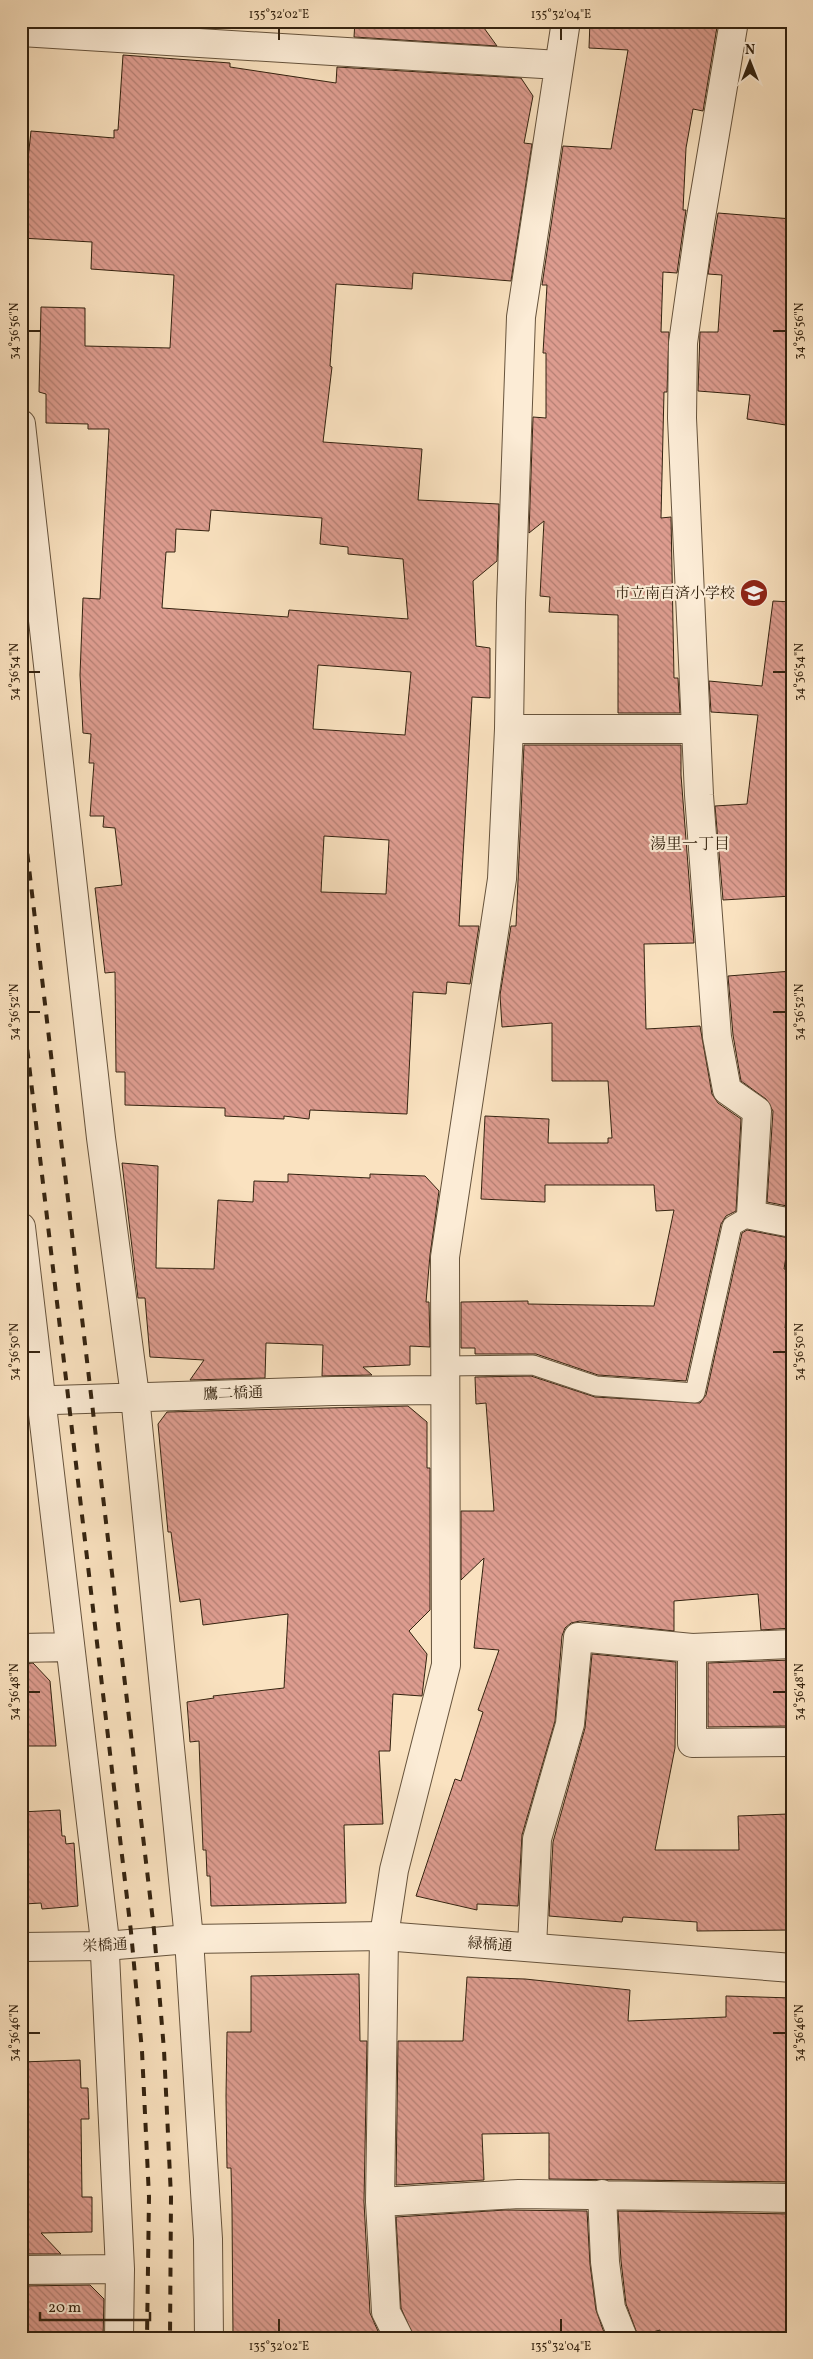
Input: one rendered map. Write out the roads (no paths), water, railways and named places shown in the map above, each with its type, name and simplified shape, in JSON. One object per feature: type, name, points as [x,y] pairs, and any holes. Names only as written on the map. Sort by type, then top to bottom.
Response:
[{"type":"street","points":[[398,2338],[386,2312],[380,2202],[384,1936],[394,1870],[446,1665],[445,1256],[502,879],[509,729],[511,603],[521,317],[566,21]]},
{"type":"street","points":[[734,21],[700,223],[683,343],[682,418],[696,729],[717,1037],[727,1090],[757,1111],[751,1215],[792,1223]]},
{"type":"street","points":[[21,32],[559,65]]},
{"type":"street","points":[[21,424],[101,1138],[135,1396],[189,1939],[208,2240],[210,2338]]},
{"type":"street","points":[[509,729],[696,729]]},
{"type":"street","points":[[21,1227],[31,1400],[69,1647],[105,1946],[120,2269],[118,2338]]},
{"type":"street","name":"鷹二橋通","points":[[31,1400],[135,1396],[444,1378]]},
{"type":"street","points":[[532,1947],[537,1839],[570,1724],[578,1637],[692,1648],[792,1644]]},
{"type":"street","points":[[21,1648],[69,1647]]},
{"type":"street","points":[[692,1648],[692,1743],[792,1742]]},
{"type":"street","name":"緑橋通","points":[[189,1939],[384,1936],[792,1968]]},
{"type":"street","name":"栄橋通","points":[[21,1947],[105,1946],[189,1939]]},
{"type":"street","points":[[380,2202],[519,2194],[792,2198]]},
{"type":"street","points":[[602,2194],[605,2262],[611,2308],[623,2338]]},
{"type":"street","points":[[21,2270],[120,2269]]},
{"type":"lane","points":[[444,1378],[533,1365],[596,1386],[695,1393],[732,1226],[751,1215]]},
{"type":"railway","points":[[21,800],[154,1930],[164,2050],[171,2197],[170,2338]]},
{"type":"railway","points":[[21,996],[131,1932],[142,2051],[149,2197],[147,2338]]},
{"type":"place","name":"市立南百済小学校","points":[[754,593]]},
{"type":"district","name":"湯里一丁目","points":[[690,843]]}]
